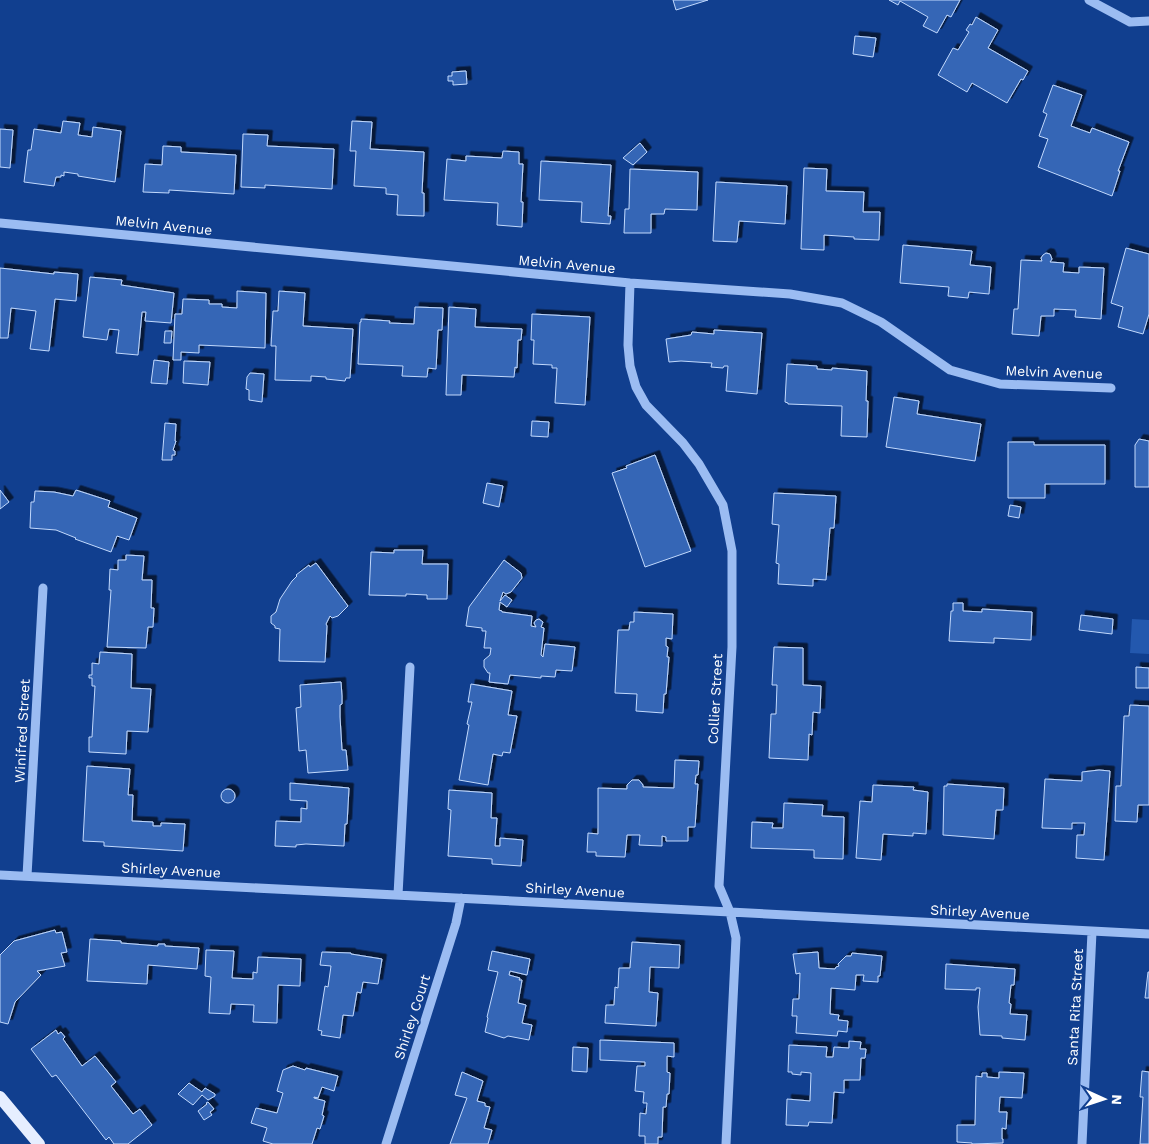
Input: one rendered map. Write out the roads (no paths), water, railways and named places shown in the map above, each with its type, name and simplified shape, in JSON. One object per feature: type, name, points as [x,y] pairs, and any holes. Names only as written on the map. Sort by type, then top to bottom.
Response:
[{"type":"main road","points":[[0,1097],[39,1144]]},
{"type":"street","points":[[1089,0],[1130,22],[1149,21]]},
{"type":"street","name":"Melvin Avenue","points":[[0,223],[630,283],[790,294],[842,304],[881,322],[950,370],[1000,384],[1111,388]]},
{"type":"street","name":"Collier Street","points":[[630,283],[628,345],[630,366],[636,387],[646,404],[683,443],[699,464],[722,505],[732,551],[732,647],[719,886],[730,912],[736,938],[726,1144]]},
{"type":"street","name":"Winifred Street","points":[[28,876],[43,588]]},
{"type":"street","points":[[398,895],[410,667]]},
{"type":"street","name":"Shirley Avenue","points":[[0,876],[1149,934]]},
{"type":"street","name":"Shirley Court","points":[[386,1144],[456,923],[461,898]]},
{"type":"street","name":"Santa Rita Street","points":[[1082,1144],[1092,932]]}]
